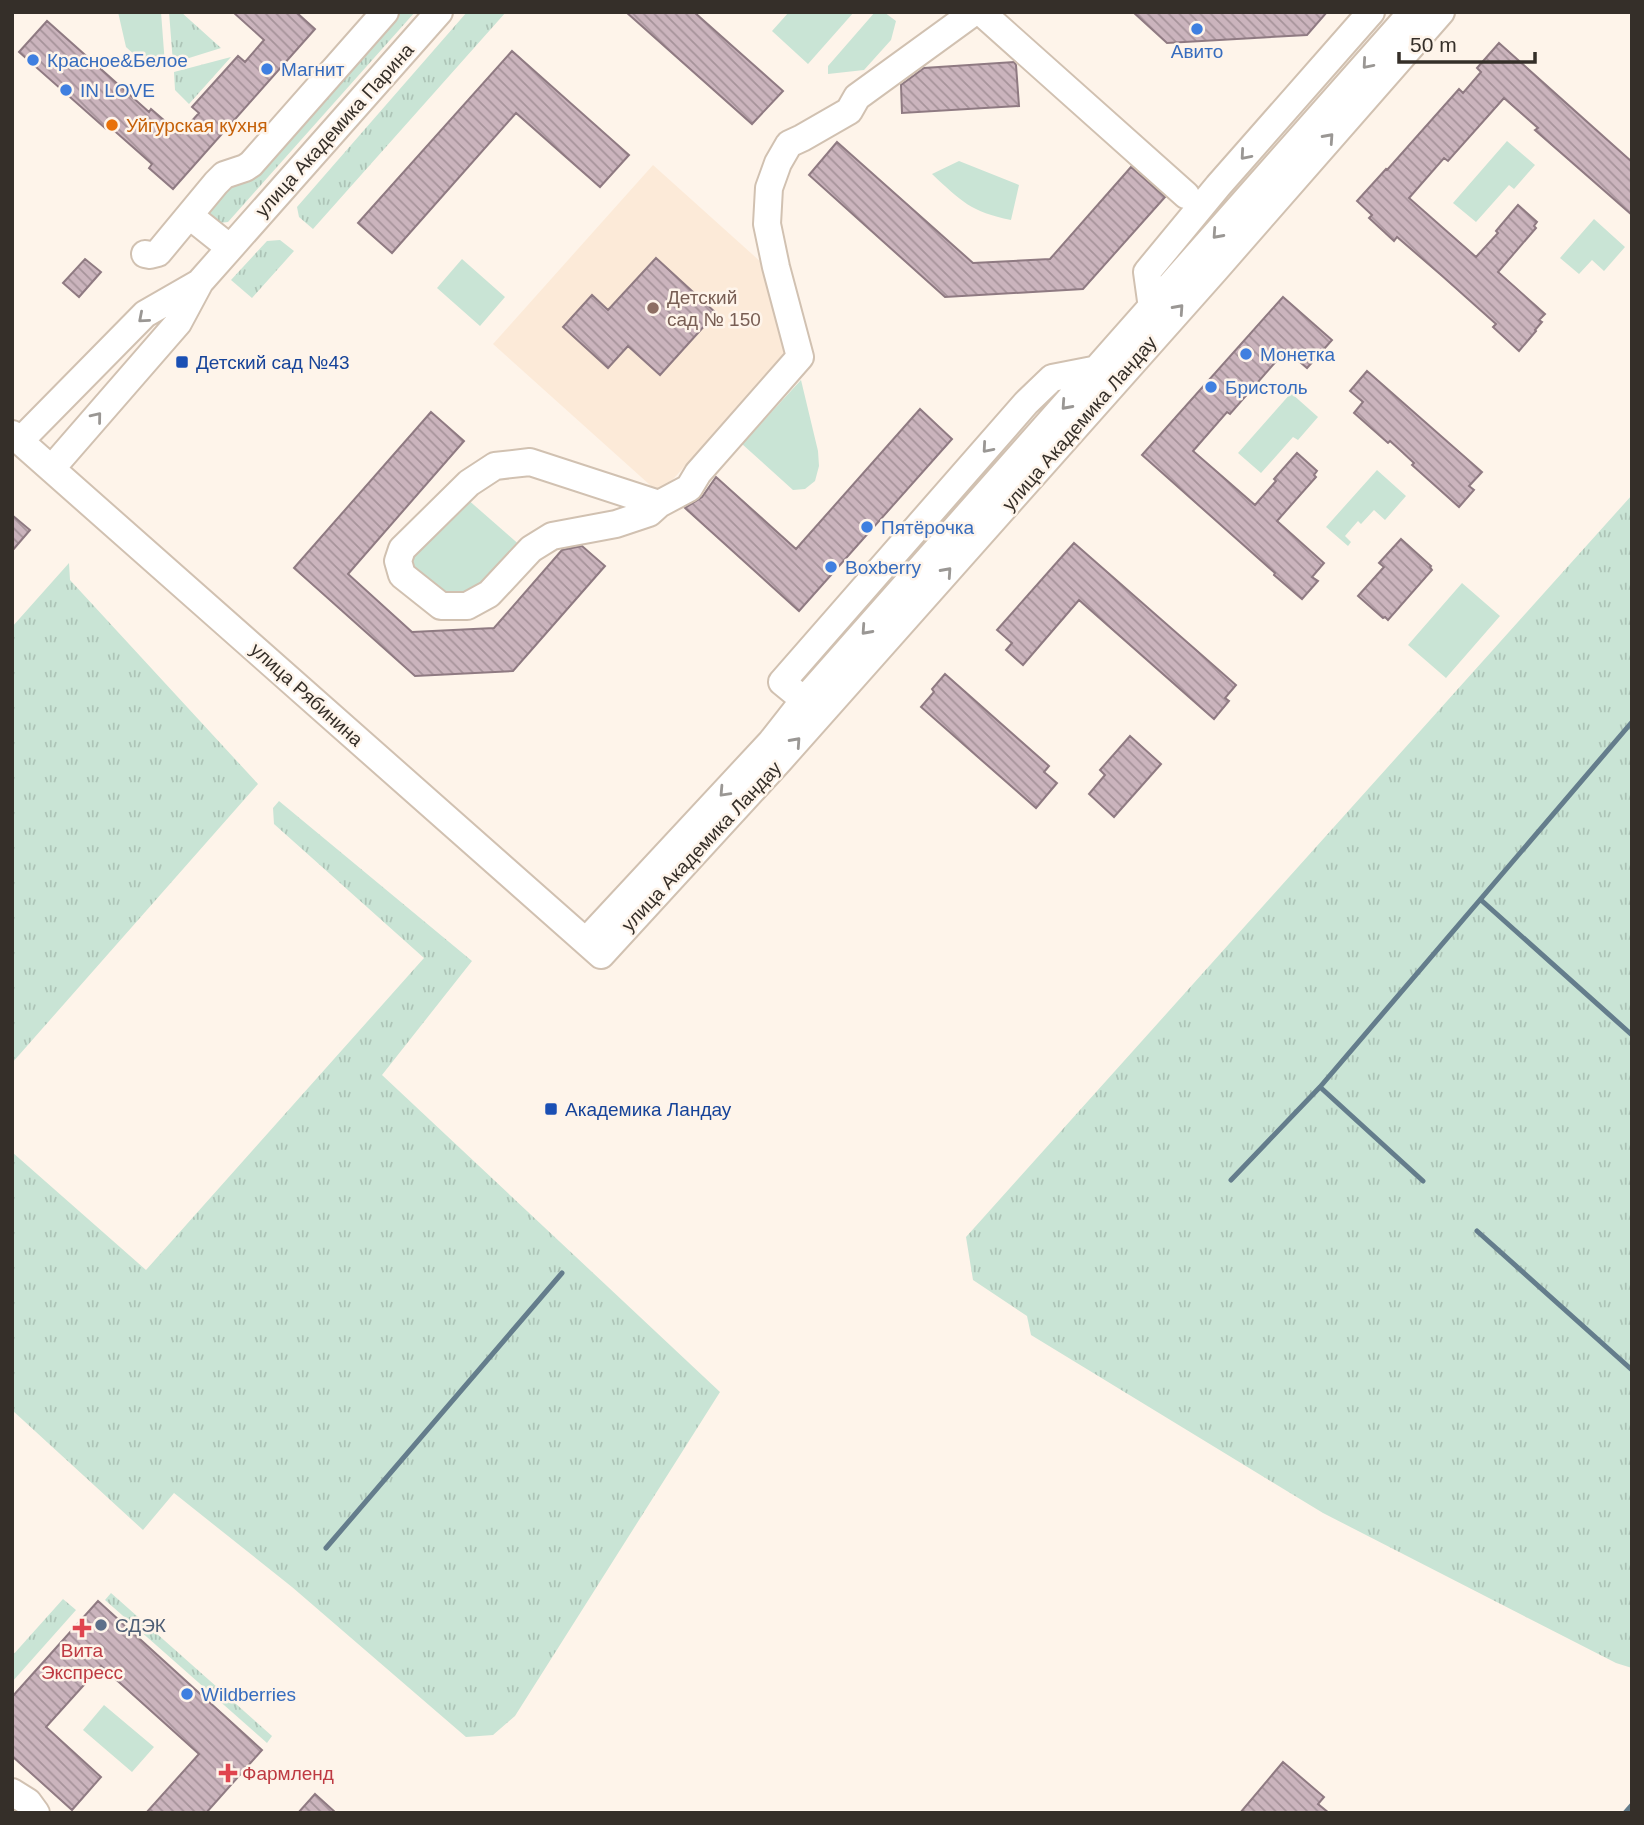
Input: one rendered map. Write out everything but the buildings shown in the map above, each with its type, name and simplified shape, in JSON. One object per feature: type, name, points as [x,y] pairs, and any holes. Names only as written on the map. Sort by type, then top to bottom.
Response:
[{"type":"street","name":"улица Академика Парина","points":[[145,254],[158,253],[224,175],[245,169],[251,164],[385,12]]},
{"type":"street","name":"улица Академика Парина","points":[[52,468],[178,323],[200,282],[439,12]]},
{"type":"street","points":[[659,504],[530,462],[495,466],[469,483],[421,530],[402,549],[398,561],[402,575],[441,606],[467,606],[489,594],[531,549],[552,536],[615,524],[649,513],[659,504],[689,488],[698,473],[800,357],[767,224],[769,188],[778,163],[789,144],[849,111],[857,97],[974,12]]},
{"type":"street","points":[[981,12],[1186,195]]},
{"type":"street","points":[[1152,308],[1147,272],[1217,186],[1371,12]]},
{"type":"street","name":"улица Академика Ландау","points":[[594,948],[804,700],[1412,12]]},
{"type":"street","name":"улица Академика Ландау","points":[[594,948],[788,751],[1441,12]]},
{"type":"street","points":[[190,216],[230,248]]},
{"type":"street","name":"улица Академика Парина","points":[[16,438],[145,314],[200,282]]},
{"type":"street","name":"улица Рябинина","points":[[16,438],[594,948]]},
{"type":"street","points":[[12,1792],[28,1802],[36,1813]]},
{"type":"shaded area","name":"Детский сад № 150","points":[[653,165],[772,272],[789,349],[660,494],[493,344]]},
{"type":"green space","points":[[118,12],[161,12],[165,65],[151,70],[126,47]]},
{"type":"green space","points":[[169,12],[181,12],[221,48],[173,63]]},
{"type":"green space","points":[[392,12],[415,12],[228,222],[219,223],[209,215],[209,203]]},
{"type":"green space","points":[[467,12],[506,12],[313,229],[299,217],[297,207]]},
{"type":"green space","points":[[789,12],[854,12],[808,64],[772,31]]},
{"type":"green space","points":[[875,12],[884,12],[896,21],[891,40],[864,70],[828,74],[828,66]]},
{"type":"green space","points":[[231,57],[189,104],[175,90],[174,72]]},
{"type":"green space","points":[[1507,141],[1535,165],[1514,189],[1509,185],[1476,222],[1453,203]]},
{"type":"green space","points":[[959,161],[1019,185],[1011,220],[967,204],[932,174]]},
{"type":"green space","points":[[1594,219],[1625,247],[1604,271],[1592,260],[1579,274],[1560,258]]},
{"type":"green space","points":[[280,240],[294,251],[252,298],[231,280],[267,241]]},
{"type":"green space","points":[[462,259],[505,297],[480,326],[437,288]]},
{"type":"green space","points":[[801,380],[819,466],[815,481],[805,489],[793,490],[742,444]]},
{"type":"green space","points":[[1291,393],[1318,417],[1298,440],[1293,437],[1261,473],[1238,453]]},
{"type":"green space","points":[[1377,470],[1406,496],[1385,520],[1374,510],[1361,524],[1358,521],[1345,536],[1351,542],[1348,546],[1326,527]]},
{"type":"green space","points":[[1632,495],[1632,1668],[1616,1663],[1323,1513],[1031,1335],[1027,1316],[973,1280],[966,1237]]},
{"type":"green space","points":[[466,498],[522,547],[483,590],[447,599],[411,568],[414,554]]},
{"type":"green space","points":[[69,563],[70,580],[258,784],[12,1063],[12,627]]},
{"type":"green space","points":[[1462,583],[1500,616],[1446,678],[1408,645]]},
{"type":"green space","points":[[279,801],[472,961],[382,1075],[720,1392],[515,1716],[493,1735],[466,1737],[292,1587],[174,1493],[143,1530],[12,1410],[12,1152],[146,1270],[424,958],[274,824],[273,808]]},
{"type":"green space","points":[[111,1593],[272,1736],[267,1743],[105,1600]]},
{"type":"green space","points":[[63,1599],[76,1610],[12,1682],[12,1656]]},
{"type":"green space","points":[[104,1705],[154,1747],[132,1772],[83,1730]]},
{"type":"waterway","points":[[1231,1180],[1320,1087],[1632,722]]},
{"type":"waterway","points":[[1481,900],[1632,1035]]},
{"type":"waterway","points":[[1320,1087],[1423,1181]]},
{"type":"waterway","points":[[1477,1231],[1632,1370]]},
{"type":"waterway","points":[[326,1548],[562,1273]]},
{"type":"waterway","points":[[1625,1813],[1632,1805]]},
{"type":"place","name":"Авито","points":[[1197,29]]},
{"type":"place","name":"Красное&Белое","points":[[33,60]]},
{"type":"place","name":"Магнит","points":[[267,69]]},
{"type":"place","name":"IN LOVE","points":[[66,90]]},
{"type":"place","name":"Уйгурская кухня","points":[[112,125]]},
{"type":"place","name":"Детский сад № 150","points":[[653,308]]},
{"type":"place","name":"Монетка","points":[[1246,354]]},
{"type":"place","name":"Детский сад №43","points":[[182,362]]},
{"type":"place","name":"Бристоль","points":[[1211,387]]},
{"type":"place","name":"Пятёрочка","points":[[867,527]]},
{"type":"place","name":"Boxberry","points":[[831,567]]},
{"type":"place","name":"Академика Ландау","points":[[551,1109]]},
{"type":"place","name":"СДЭК","points":[[101,1625]]},
{"type":"place","name":"Вита Экспресс","points":[[82,1628]]},
{"type":"place","name":"Wildberries","points":[[187,1694]]},
{"type":"place","name":"Фармленд","points":[[228,1773]]}]
